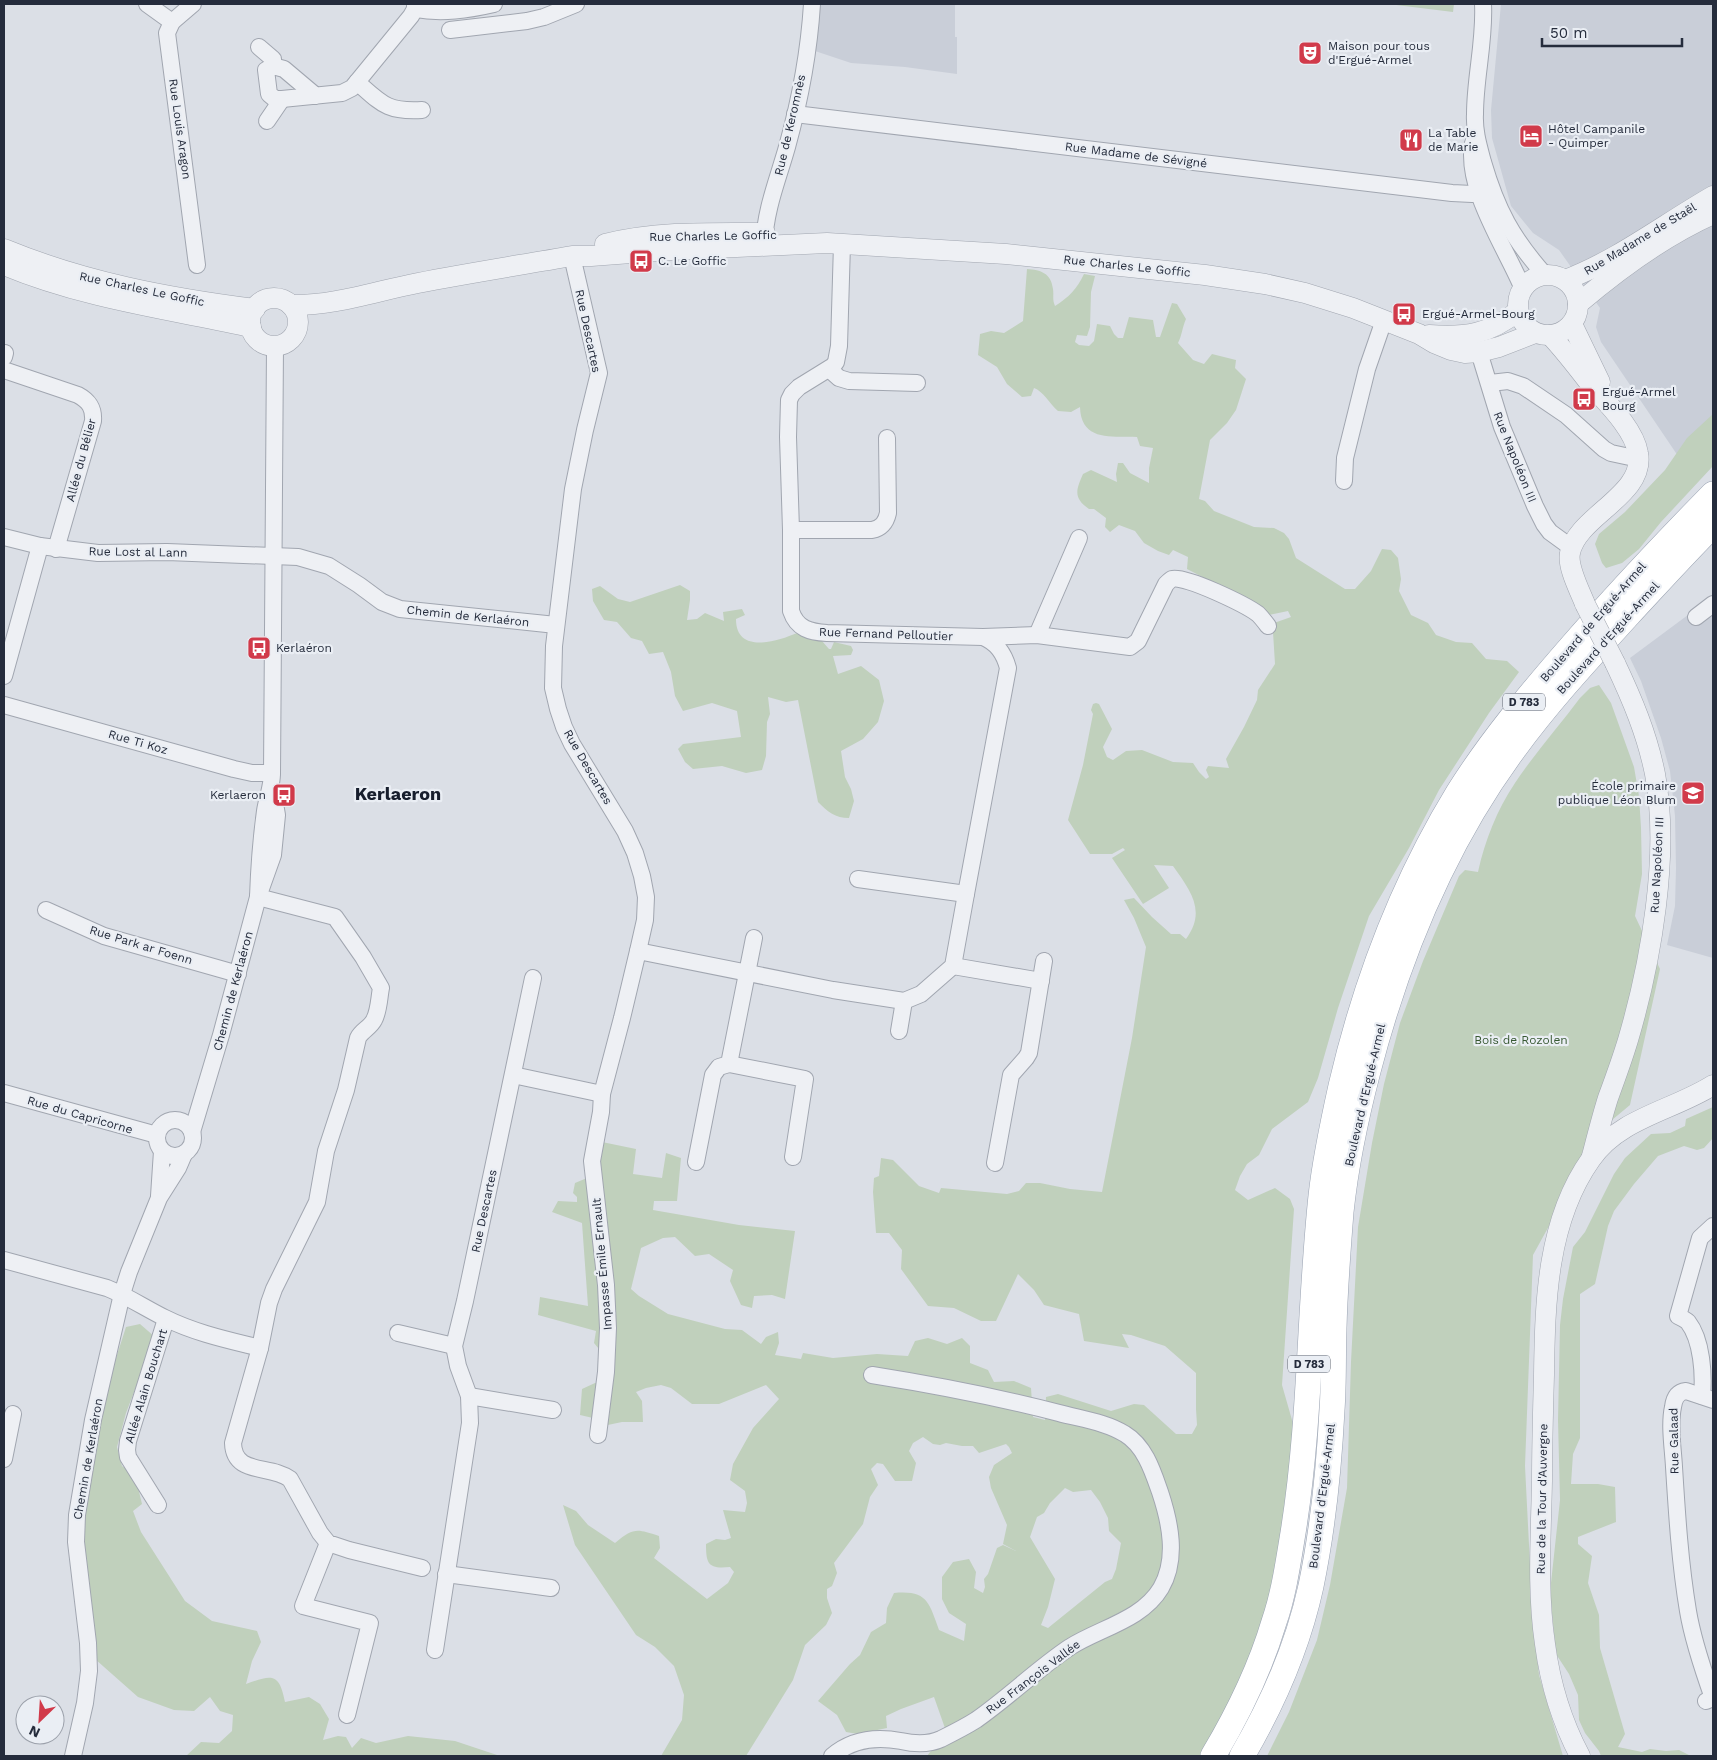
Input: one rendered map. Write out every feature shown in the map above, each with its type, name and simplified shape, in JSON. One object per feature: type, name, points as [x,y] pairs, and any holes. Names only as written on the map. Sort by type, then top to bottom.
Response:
[{"type":"main road","name":"Boulevard de Ergué-Armel","points":[[1391,958],[1405,895],[1458,793],[1486,752],[1530,695],[1611,601],[1713,494]]},
{"type":"main road","name":"Boulevard d'Ergué-Armel","points":[[1213,1756],[1257,1667],[1274,1624],[1286,1574],[1298,1498],[1306,1424],[1316,1249],[1325,1164],[1346,1067],[1363,1002],[1391,958],[1414,928],[1450,850],[1513,750],[1586,660],[1713,525]]},
{"type":"main road","name":"Boulevard d'Ergué-Armel","points":[[1242,1756],[1256,1732],[1283,1674],[1299,1630],[1311,1586],[1330,1447],[1333,1406],[1334,1318],[1344,1189],[1363,1090],[1378,1034],[1391,958]]},
{"type":"street","points":[[147,4],[172,22],[193,4]]},
{"type":"street","points":[[316,96],[284,69],[273,66],[268,68],[266,74],[269,94],[275,99],[282,100],[342,93],[352,88],[415,6],[440,12],[476,9],[494,4]]},
{"type":"street","points":[[450,30],[526,21],[544,17],[576,4]]},
{"type":"street","name":"Rue de Keromnès","points":[[764,239],[767,216],[795,114],[807,53],[812,4]]},
{"type":"street","points":[[1483,4],[1484,28],[1474,113],[1475,131],[1472,162],[1523,288]]},
{"type":"street","name":"Rue Louis Aragon","points":[[172,22],[167,33],[197,265]]},
{"type":"street","points":[[259,47],[273,59],[273,66]]},
{"type":"street","points":[[357,82],[387,107],[404,111],[422,110]]},
{"type":"street","points":[[267,121],[282,100]]},
{"type":"street","name":"Rue Madame de Sévigné","points":[[795,114],[1452,193],[1484,188]]},
{"type":"street","points":[[1484,188],[1497,206],[1512,233],[1545,275]]},
{"type":"street","name":"Rue Madame de Staël","points":[[1565,280],[1594,268],[1713,196]]},
{"type":"street","name":"Rue Madame de Staël","points":[[1578,304],[1603,283],[1677,232],[1713,214]]},
{"type":"street","name":"Rue Charles Le Goffic","points":[[291,305],[312,305],[353,298],[418,283],[572,256],[671,250],[764,239],[1006,254],[1228,278],[1305,293],[1337,303],[1419,334],[1451,350],[1465,353],[1479,352],[1543,334]]},
{"type":"street","points":[[834,243],[839,346],[836,362],[829,369],[839,378],[849,381],[917,383]]},
{"type":"street","name":"Rue Charles Le Goffic","points":[[4,249],[52,268],[96,281],[185,299],[253,318]]},
{"type":"street","name":"Rue Descartes","points":[[572,256],[598,373],[573,489],[556,625],[552,664],[553,682],[560,717],[572,744],[625,831],[641,871],[646,897],[646,908],[638,951],[602,1094]]},
{"type":"street","name":"Rue Charles Le Goffic","points":[[4,264],[28,275],[80,292],[253,318]]},
{"type":"street","points":[[1543,334],[1566,330],[1572,324],[1577,314],[1578,304],[1577,295],[1565,280],[1545,275],[1535,278],[1523,288],[1518,302],[1518,311],[1522,320],[1528,327],[1543,334],[1612,409],[1635,443],[1639,459],[1634,477],[1628,486],[1582,531],[1572,548]]},
{"type":"street","name":"Rue Charles Le Goffic","points":[[297,330],[327,311],[353,298]]},
{"type":"street","points":[[270,299],[284,300],[291,305],[297,315],[297,330],[287,342],[275,346],[263,343],[257,339],[253,318],[264,301],[270,299]]},
{"type":"street","name":"Rue Charles Le Goffic","points":[[1419,334],[1445,336],[1474,334],[1499,324],[1518,311]]},
{"type":"street","points":[[1344,481],[1345,458],[1367,369],[1384,320]]},
{"type":"street","points":[[1572,324],[1612,409]]},
{"type":"street","name":"Chemin de Kerlaéron","points":[[192,1132],[238,974],[258,896],[272,861],[276,839],[277,815],[272,779],[275,346]]},
{"type":"street","name":"Rue Napoléon III","points":[[1479,352],[1502,427],[1544,524],[1557,538],[1572,548],[1570,561],[1575,579],[1585,604],[1636,709],[1655,773],[1659,806],[1659,862],[1654,922],[1640,992],[1628,1040],[1608,1099],[1581,1195]]},
{"type":"street","name":"Rue Fernand Pelloutier","points":[[829,369],[799,387],[792,394],[790,400],[788,437],[791,611],[793,618],[802,628],[828,633],[982,638],[1037,634],[1130,647],[1138,641],[1166,584],[1171,580],[1177,579],[1194,582],[1251,610],[1261,617],[1268,626]]},
{"type":"street","name":"Allée du Bélier","points":[[4,370],[78,395],[88,403],[93,412],[93,421],[56,549]]},
{"type":"street","points":[[1490,383],[1508,380],[1516,382],[1549,402],[1604,449],[1618,455],[1639,459]]},
{"type":"street","points":[[791,530],[872,530],[882,526],[887,519],[888,512],[887,438]]},
{"type":"street","name":"Rue Lost al Lann","points":[[4,537],[56,549],[98,553],[167,552],[274,556]]},
{"type":"street","points":[[1037,634],[1079,538]]},
{"type":"street","points":[[4,676],[40,546]]},
{"type":"street","name":"Chemin de Kerlaéron","points":[[274,556],[304,559],[329,566],[359,584],[382,602],[400,609],[556,625]]},
{"type":"street","points":[[1696,617],[1713,604]]},
{"type":"street","points":[[638,951],[747,974],[904,1001],[921,994],[953,966],[1008,668],[1002,651],[996,645],[982,638]]},
{"type":"street","name":"Rue Ti Koz","points":[[4,704],[272,779]]},
{"type":"street","points":[[858,879],[966,894]]},
{"type":"street","points":[[258,896],[335,917],[363,957],[381,988],[375,1020],[360,1033],[358,1038],[346,1090],[326,1151],[317,1202],[269,1303],[260,1348],[233,1442],[233,1451],[236,1458],[243,1464],[284,1475],[290,1479],[320,1533],[328,1543],[422,1568]]},
{"type":"street","name":"Rue Park ar Foenn","points":[[46,910],[104,936],[238,974]]},
{"type":"street","points":[[729,1064],[754,938]]},
{"type":"street","points":[[995,1162],[1011,1075],[1029,1054],[1044,961]]},
{"type":"street","points":[[953,966],[1041,981]]},
{"type":"street","name":"Rue Descartes","points":[[435,1650],[470,1423],[469,1396],[454,1346],[533,978]]},
{"type":"street","points":[[899,1031],[904,1001]]},
{"type":"street","points":[[696,1162],[713,1075],[719,1067],[729,1064],[805,1079],[793,1157]]},
{"type":"street","points":[[513,1075],[602,1094]]},
{"type":"street","points":[[1591,1158],[1611,1138],[1630,1125],[1713,1085]]},
{"type":"street","name":"Chemin de Kerlaéron","points":[[176,1120],[205,1086]]},
{"type":"street","name":"Rue du Capricorne","points":[[4,1093],[157,1135]]},
{"type":"street","name":"Impasse Émile Ernault","points":[[598,1435],[606,1372],[608,1328],[606,1285],[592,1161],[599,1126],[602,1094]]},
{"type":"street","points":[[1557,1237],[1581,1195],[1614,1153],[1663,1110]]},
{"type":"street","points":[[176,1120],[186,1123],[192,1132],[191,1146],[184,1154],[173,1156],[162,1151],[159,1146],[157,1135],[166,1122],[176,1120]]},
{"type":"street","name":"Chemin de Kerlaéron","points":[[159,1198],[162,1151]]},
{"type":"street","name":"Chemin de Kerlaéron","points":[[73,1756],[85,1704],[89,1671],[88,1643],[76,1542],[77,1515],[94,1420],[122,1294],[129,1272],[159,1198],[178,1168],[184,1154]]},
{"type":"street","name":"Rue Napoléon III","points":[[1557,1237],[1574,1189],[1591,1158]]},
{"type":"street","name":"Rue Galaad","points":[[1711,1699],[1698,1656],[1688,1612],[1678,1530],[1672,1408],[1675,1397],[1682,1392],[1708,1398],[1697,1341],[1688,1321],[1678,1316],[1700,1238],[1713,1226]]},
{"type":"street","name":"Rue de la Tour d'Auvergne","points":[[1557,1237],[1548,1281],[1544,1335],[1541,1600],[1545,1647],[1556,1696],[1580,1756]]},
{"type":"street","points":[[4,1260],[107,1288],[122,1294],[166,1319],[208,1335],[260,1348]]},
{"type":"street","name":"Allée Alain Bouchart","points":[[158,1505],[128,1457],[127,1450],[128,1441],[166,1319]]},
{"type":"street","points":[[398,1332],[454,1346]]},
{"type":"street","name":"Rue François Vallée","points":[[832,1756],[860,1740],[887,1739],[918,1744],[938,1741],[975,1721],[1070,1648],[1128,1618],[1141,1609],[1161,1588],[1166,1578],[1171,1548],[1168,1523],[1157,1482],[1139,1446],[1125,1434],[1100,1424],[1005,1400],[872,1375]]},
{"type":"street","points":[[469,1396],[553,1410]]},
{"type":"street","points":[[4,1459],[13,1414]]},
{"type":"street","points":[[328,1543],[303,1606],[370,1623],[347,1715]]},
{"type":"street","points":[[446,1574],[551,1588]]},
{"type":"shaded area","points":[[819,4],[955,4],[957,74],[905,67],[851,63],[815,51]]},
{"type":"shaded area","points":[[1501,4],[1713,4],[1713,425],[1678,456],[1601,342],[1596,327],[1600,308],[1559,250],[1533,233],[1511,206],[1492,138],[1491,110]]},
{"type":"shaded area","name":"École primaire publique Léon Blum","points":[[1692,612],[1713,612],[1713,958],[1667,945],[1675,906],[1676,868],[1675,816],[1670,771],[1661,738],[1641,681],[1630,658]]},
{"type":"green space","points":[[1388,4],[1454,4],[1453,12]]},
{"type":"green space","points":[[1027,269],[1037,270],[1048,276],[1052,284],[1055,306],[1072,292],[1084,274],[1095,276],[1091,292],[1090,327],[1087,336],[1077,335],[1075,342],[1079,345],[1089,346],[1094,341],[1097,324],[1110,326],[1118,338],[1123,338],[1129,317],[1153,320],[1156,337],[1160,337],[1172,303],[1177,304],[1186,319],[1178,343],[1193,360],[1204,364],[1212,354],[1236,360],[1235,368],[1246,379],[1236,410],[1227,423],[1210,440],[1199,499],[1205,501],[1214,511],[1254,527],[1274,528],[1284,533],[1289,539],[1296,558],[1345,589],[1355,589],[1371,571],[1382,549],[1391,550],[1398,558],[1401,579],[1399,591],[1411,615],[1428,623],[1436,635],[1456,642],[1472,643],[1486,659],[1507,661],[1519,672],[1489,713],[1439,790],[1409,848],[1369,916],[1338,1008],[1318,1078],[1308,1102],[1272,1129],[1259,1155],[1247,1164],[1235,1190],[1248,1200],[1275,1188],[1290,1199],[1294,1209],[1282,1385],[1298,1441],[1268,1607],[1256,1646],[1233,1699],[1201,1756],[927,1756],[946,1731],[934,1697],[886,1716],[887,1728],[858,1734],[846,1732],[837,1715],[818,1701],[860,1655],[871,1632],[886,1623],[887,1608],[894,1593],[920,1596],[929,1605],[939,1630],[964,1641],[966,1624],[949,1613],[942,1599],[942,1577],[953,1562],[969,1559],[976,1572],[974,1588],[983,1593],[985,1587],[984,1579],[988,1574],[997,1548],[1003,1545],[1016,1551],[1003,1544],[1007,1525],[991,1488],[989,1477],[994,1465],[1012,1453],[1009,1447],[1006,1444],[979,1453],[973,1446],[946,1443],[940,1445],[933,1444],[923,1437],[913,1443],[909,1451],[916,1463],[912,1481],[895,1481],[883,1464],[877,1463],[871,1469],[878,1485],[870,1497],[863,1524],[834,1563],[837,1573],[832,1586],[827,1589],[827,1598],[832,1613],[826,1625],[805,1645],[793,1680],[746,1756],[661,1756],[682,1720],[684,1695],[674,1666],[655,1647],[636,1635],[575,1545],[563,1505],[576,1511],[588,1525],[615,1543],[627,1534],[636,1531],[659,1536],[660,1548],[654,1558],[707,1599],[728,1583],[734,1572],[730,1567],[717,1567],[710,1564],[707,1557],[706,1544],[716,1539],[725,1540],[731,1538],[723,1510],[745,1512],[747,1503],[745,1491],[730,1480],[733,1464],[753,1428],[779,1399],[766,1385],[719,1404],[692,1404],[671,1388],[661,1385],[636,1392],[642,1401],[643,1422],[622,1422],[603,1426],[593,1418],[580,1415],[582,1389],[595,1383],[610,1384],[612,1365],[594,1343],[596,1331],[538,1315],[540,1297],[588,1306],[582,1223],[552,1212],[558,1201],[577,1202],[577,1197],[573,1193],[575,1183],[599,1173],[602,1142],[636,1149],[633,1174],[662,1178],[666,1153],[681,1158],[677,1201],[654,1201],[653,1210],[739,1225],[795,1231],[785,1299],[772,1295],[754,1296],[752,1308],[741,1305],[730,1281],[733,1270],[709,1254],[695,1256],[675,1237],[663,1238],[641,1248],[631,1289],[668,1314],[725,1329],[742,1330],[761,1344],[766,1337],[778,1332],[779,1343],[775,1355],[801,1359],[803,1353],[833,1358],[877,1354],[908,1356],[915,1341],[928,1338],[947,1344],[962,1338],[970,1346],[970,1363],[988,1370],[994,1382],[1014,1381],[1031,1388],[1033,1417],[1045,1420],[1046,1397],[1058,1394],[1111,1411],[1134,1404],[1144,1405],[1176,1434],[1192,1434],[1197,1425],[1196,1373],[1165,1346],[1122,1334],[1129,1348],[1084,1341],[1079,1314],[1044,1305],[1034,1290],[1018,1274],[996,1321],[981,1321],[954,1308],[928,1306],[901,1269],[902,1250],[889,1233],[876,1233],[873,1192],[874,1178],[879,1176],[881,1158],[893,1160],[919,1186],[939,1193],[941,1188],[1007,1194],[1019,1191],[1026,1183],[1040,1183],[1070,1189],[1102,1192],[1132,1038],[1146,947],[1124,900],[1134,898],[1171,934],[1180,934],[1186,939],[1192,929],[1196,910],[1190,892],[1173,866],[1154,865],[1169,888],[1143,904],[1112,858],[1125,850],[1123,848],[1112,854],[1090,854],[1068,820],[1083,765],[1093,714],[1091,710],[1093,704],[1099,704],[1112,729],[1103,747],[1107,757],[1113,760],[1126,751],[1142,750],[1173,762],[1193,763],[1206,779],[1209,777],[1206,770],[1208,766],[1229,768],[1226,759],[1257,700],[1258,690],[1275,664],[1274,623],[1291,617],[1288,611],[1269,615],[1187,569],[1188,557],[1173,550],[1169,555],[1158,551],[1144,543],[1135,531],[1119,525],[1110,532],[1105,527],[1106,518],[1094,509],[1089,509],[1080,501],[1077,493],[1079,485],[1083,474],[1091,470],[1117,482],[1118,463],[1123,463],[1130,473],[1149,483],[1149,468],[1153,448],[1140,446],[1137,437],[1108,436],[1092,432],[1082,418],[1080,407],[1071,412],[1058,411],[1034,388],[1031,396],[1022,397],[1007,384],[997,367],[978,355],[980,334],[991,331],[1004,333],[1023,321]],"holes":[[[1065,1488],[1073,1492],[1091,1490],[1108,1518],[1109,1531],[1121,1543],[1112,1579],[1105,1582],[1048,1628],[1041,1625],[1055,1579],[1030,1537],[1037,1517],[1044,1513],[1050,1503]]]},
{"type":"green space","points":[[1713,414],[1713,466],[1661,522],[1639,549],[1622,563],[1606,568],[1602,563],[1595,544],[1599,534],[1625,512],[1665,470],[1687,438]]},
{"type":"green space","points":[[680,585],[690,591],[687,620],[697,619],[705,613],[724,621],[723,612],[742,609],[745,615],[736,619],[738,630],[743,637],[750,641],[768,642],[797,633],[822,641],[829,649],[831,649],[834,642],[851,646],[853,650],[851,655],[833,656],[838,674],[861,666],[879,680],[884,701],[878,722],[863,739],[841,751],[845,777],[854,801],[849,818],[832,814],[818,802],[798,700],[786,702],[768,697],[770,714],[767,722],[766,756],[762,770],[746,773],[722,766],[693,769],[685,762],[678,749],[683,744],[741,737],[737,711],[712,703],[683,711],[675,696],[671,672],[663,652],[649,654],[642,641],[631,638],[617,622],[604,620],[593,601],[592,589],[600,586],[618,599],[630,602]]},
{"type":"green space","name":"Bois de Rozolen","points":[[1599,685],[1611,703],[1634,767],[1639,796],[1642,874],[1635,916],[1660,969],[1630,1105],[1594,1135],[1533,1255],[1525,1466],[1532,1604],[1539,1675],[1563,1756],[1267,1756],[1289,1712],[1317,1640],[1330,1585],[1347,1488],[1358,1227],[1384,1084],[1400,1023],[1423,961],[1459,876],[1465,870],[1478,872],[1492,826],[1515,783],[1580,698],[1590,688]]},
{"type":"green space","points":[[1713,1107],[1713,1138],[1704,1148],[1697,1150],[1684,1146],[1658,1156],[1614,1211],[1608,1226],[1595,1284],[1580,1294],[1580,1438],[1573,1454],[1571,1484],[1598,1484],[1615,1487],[1616,1522],[1578,1537],[1578,1544],[1592,1556],[1588,1583],[1599,1615],[1600,1648],[1625,1734],[1618,1747],[1642,1752],[1650,1749],[1679,1750],[1691,1756],[1601,1756],[1585,1733],[1579,1720],[1578,1695],[1569,1674],[1556,1654],[1550,1592],[1560,1500],[1558,1420],[1560,1325],[1563,1299],[1573,1247],[1585,1232],[1614,1174],[1625,1158],[1651,1134],[1670,1133],[1685,1126],[1686,1119]]},
{"type":"green space","points":[[140,1324],[155,1337],[126,1413],[117,1447],[122,1466],[135,1475],[142,1504],[133,1511],[141,1532],[185,1601],[212,1621],[257,1631],[261,1642],[252,1661],[246,1684],[273,1678],[280,1685],[285,1702],[309,1697],[320,1704],[329,1719],[323,1740],[338,1736],[346,1737],[352,1748],[361,1738],[376,1743],[408,1736],[455,1741],[500,1756],[186,1756],[201,1742],[219,1743],[232,1731],[233,1715],[220,1711],[210,1697],[194,1711],[174,1710],[138,1697],[95,1659],[83,1532],[83,1501],[108,1383],[126,1327]]},
{"type":"place","name":"Maison pour tous d'Ergué-Armel","points":[[1310,53]]},
{"type":"place","name":"Hôtel Campanile - Quimper","points":[[1531,136]]},
{"type":"place","name":"La Table de Marie","points":[[1411,140]]},
{"type":"place","name":"C. Le Goffic","points":[[641,261]]},
{"type":"place","name":"Ergué-Armel-Bourg","points":[[1404,314]]},
{"type":"place","name":"Ergué-Armel Bourg","points":[[1584,399]]},
{"type":"place","name":"Kerlaéron","points":[[259,648]]},
{"type":"place","name":"École primaire publique Léon Blum","points":[[1693,793]]},
{"type":"place","name":"Kerlaeron","points":[[284,795]]},
{"type":"district","name":"Kerlaeron","points":[[398,794]]}]
